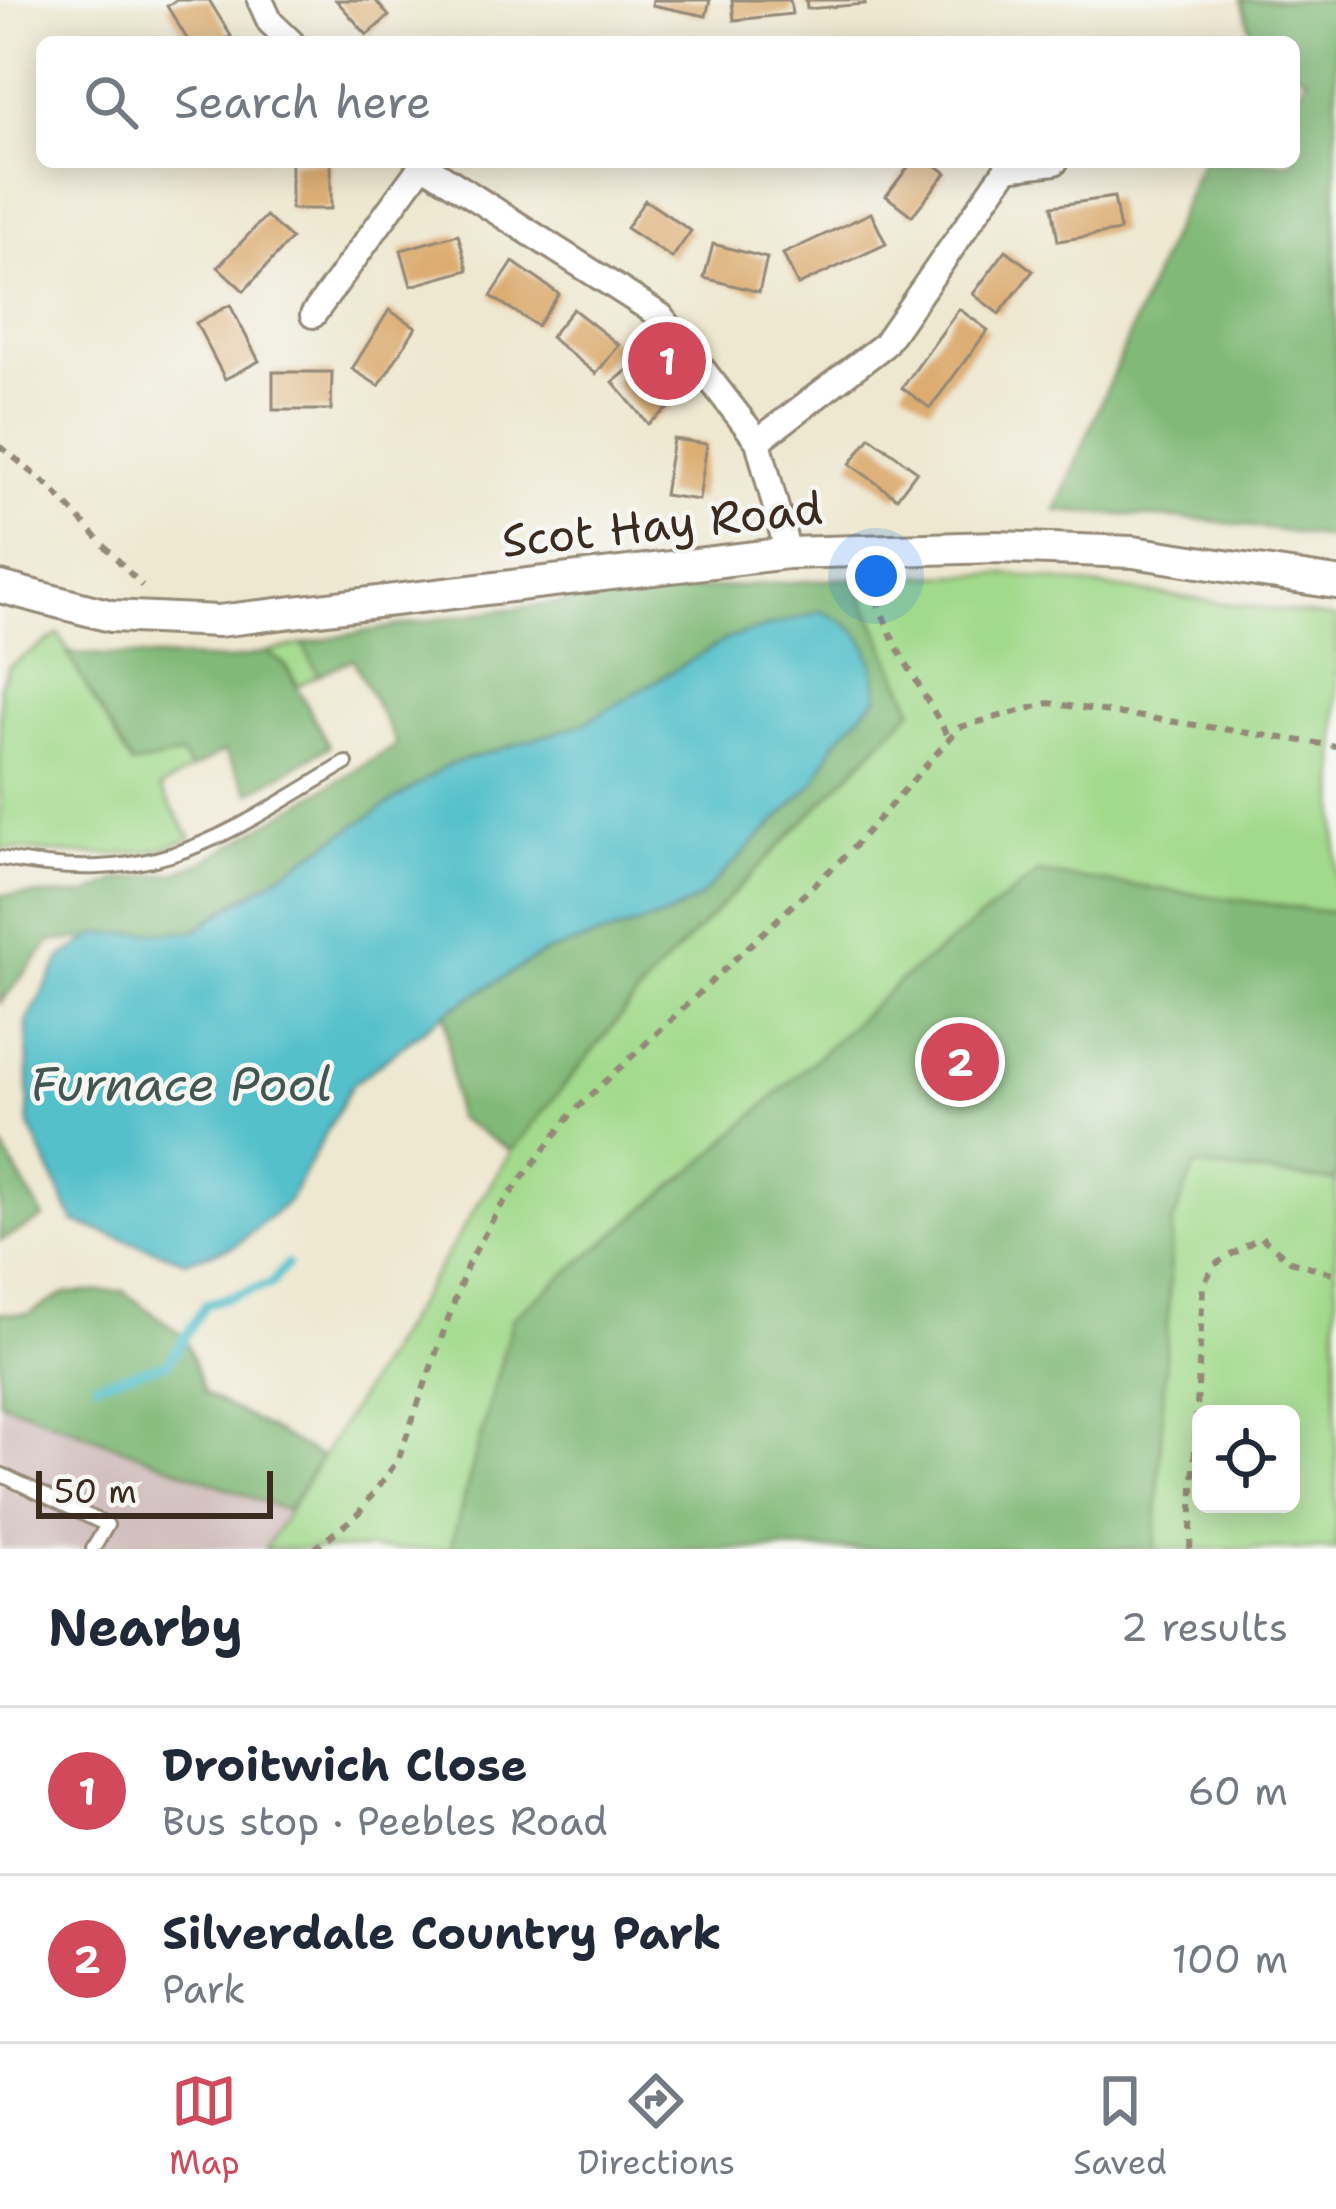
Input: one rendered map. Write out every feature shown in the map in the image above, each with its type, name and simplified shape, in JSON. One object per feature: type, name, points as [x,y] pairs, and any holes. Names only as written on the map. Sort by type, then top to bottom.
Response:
[{"type":"street","points":[[260,0],[270,22],[285,36]]},
{"type":"street","points":[[313,315],[417,168]]},
{"type":"street","points":[[426,168],[661,316],[758,441],[788,553]]},
{"type":"street","points":[[758,441],[884,345],[1007,168]]},
{"type":"street","name":"Scot Hay Road","points":[[0,587],[111,616],[218,621],[788,553],[856,550],[1133,553],[1336,584]]},
{"type":"lane","points":[[0,858],[138,866],[172,857],[214,842],[346,764]]},
{"type":"lane","points":[[0,1474],[107,1525],[93,1549]]},
{"type":"path","points":[[0,446],[50,487],[100,547],[178,620]]},
{"type":"path","points":[[856,550],[895,644],[949,738]]},
{"type":"path","points":[[314,1549],[358,1514],[398,1460],[462,1278],[498,1210],[532,1164],[587,1096],[685,1011],[851,850],[960,727],[1049,703],[1336,746]]},
{"type":"path","points":[[1190,1549],[1203,1286],[1214,1264],[1261,1238],[1290,1262],[1336,1274]]},
{"type":"shaded area","points":[[0,1401],[287,1511],[265,1549],[0,1549]]},
{"type":"green space","points":[[1241,0],[1336,0],[1336,539],[1206,520],[1056,511],[1199,168],[1300,168],[1300,88],[1307,78],[1300,74],[1300,36],[1252,36]]},
{"type":"green space","points":[[1008,574],[1336,618],[1336,1549],[265,1549],[511,1151],[634,995],[913,709],[854,578]]},
{"type":"green space","points":[[854,578],[913,709],[656,973],[511,1151],[456,1117],[445,1013],[544,953],[666,916],[698,899],[815,782],[835,742],[878,696],[727,639],[583,724],[520,744],[236,901],[194,931],[51,941],[0,1003],[0,895],[85,895],[119,880],[176,873],[207,860],[397,745],[353,659],[318,675],[303,644],[577,601]]},
{"type":"green space","points":[[59,634],[132,765],[182,754],[191,770],[160,788],[191,838],[121,854],[0,848],[0,686],[8,667]]},
{"type":"green space","points":[[303,644],[319,675],[298,685],[285,665],[267,652]]},
{"type":"green space","points":[[267,652],[285,665],[329,746],[250,793],[224,751],[191,770],[181,755],[132,765],[67,653],[228,660]]},
{"type":"green space","points":[[1038,873],[1336,913],[1336,1181],[1195,1166],[1173,1222],[1155,1549],[450,1549],[513,1317],[705,1160],[901,980]]},
{"type":"green space","points":[[0,1143],[44,1218],[0,1241]]},
{"type":"green space","points":[[123,1291],[185,1337],[204,1393],[321,1457],[287,1511],[0,1401],[0,1313],[28,1314],[66,1293]]},
{"type":"water","name":"Furnace Pool","points":[[822,611],[850,627],[865,643],[878,696],[835,742],[815,782],[698,899],[666,916],[544,953],[445,1013],[352,1085],[289,1201],[235,1246],[186,1261],[74,1222],[29,1125],[27,1022],[61,958],[97,934],[194,931],[448,765],[583,724],[727,639]]},
{"type":"building","points":[[176,0],[209,0],[231,36],[185,36],[167,6]]},
{"type":"building","points":[[336,0],[375,0],[389,16],[367,35]]},
{"type":"building","points":[[653,0],[710,0],[706,16],[652,5]]},
{"type":"building","points":[[732,0],[790,0],[792,14],[734,20]]},
{"type":"building","points":[[806,0],[864,0],[865,4],[807,9]]},
{"type":"building","points":[[291,168],[331,168],[331,209],[291,209]]},
{"type":"building","points":[[907,168],[940,168],[946,173],[912,216],[886,196]]},
{"type":"building","points":[[1114,197],[1120,231],[1058,241],[1052,206]]},
{"type":"building","points":[[645,200],[691,231],[672,258],[626,228]]},
{"type":"building","points":[[871,213],[886,244],[798,285],[783,254]]},
{"type":"building","points":[[266,216],[291,239],[244,291],[218,267]]},
{"type":"building","points":[[458,234],[468,270],[411,286],[401,250]]},
{"type":"building","points":[[713,244],[767,258],[759,292],[704,278]]},
{"type":"building","points":[[1006,250],[1033,271],[999,314],[973,294]]},
{"type":"building","points":[[513,262],[559,294],[537,326],[491,296]]},
{"type":"building","points":[[230,305],[259,361],[225,379],[196,323]]},
{"type":"building","points":[[573,309],[619,345],[596,374],[550,337]]},
{"type":"building","points":[[959,309],[988,330],[930,408],[902,388]]},
{"type":"building","points":[[389,310],[416,327],[379,386],[352,369]]},
{"type":"building","points":[[640,360],[675,403],[648,424],[613,382]]},
{"type":"building","points":[[273,372],[332,372],[331,410],[273,410]]},
{"type":"building","points":[[870,437],[917,471],[897,498],[850,464]]},
{"type":"building","points":[[673,439],[707,444],[699,500],[664,495]]},
{"type":"waterway","points":[[96,1383],[168,1363],[206,1304],[271,1284],[287,1264]]},
{"type":"place","name":"Droitwich Close","points":[[667,361]]},
{"type":"place","name":"Silverdale Country Park","points":[[960,1062]]}]
